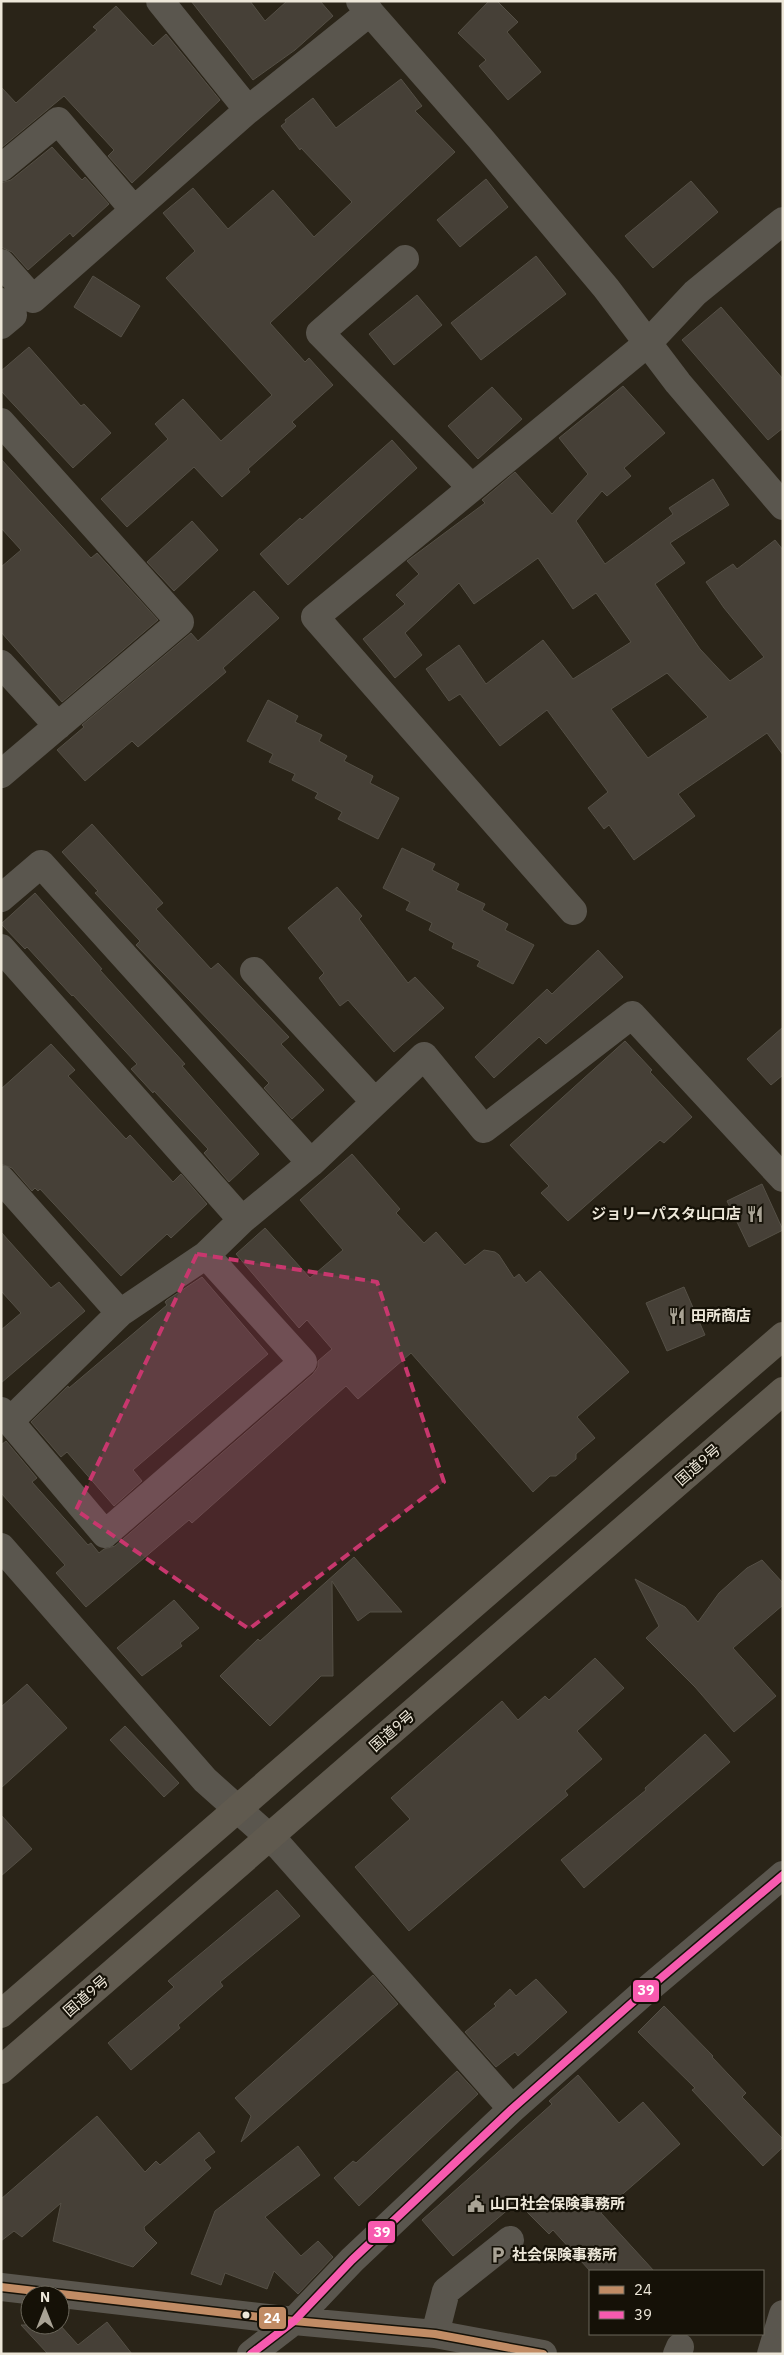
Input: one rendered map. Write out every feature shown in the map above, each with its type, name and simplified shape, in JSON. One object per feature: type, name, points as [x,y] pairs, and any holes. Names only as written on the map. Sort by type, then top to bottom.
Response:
[{"type":"highway","points":[[1,2014],[783,1336]]},
{"type":"highway","name":"国道9号","points":[[1,2070],[783,1391]]},
{"type":"street","points":[[160,1],[248,110]]},
{"type":"street","points":[[1,263],[33,298],[365,7],[486,146],[649,342],[678,383],[783,506]]},
{"type":"street","points":[[1,168],[58,121],[134,210]]},
{"type":"street","points":[[573,911],[315,617],[649,342],[695,292],[783,221]]},
{"type":"street","points":[[405,259],[320,333],[471,487]]},
{"type":"street","points":[[1,302],[13,315],[1,325]]},
{"type":"street","points":[[1,422],[180,622],[1,774]]},
{"type":"street","points":[[1,664],[58,726]]},
{"type":"street","points":[[1,898],[42,864],[311,1163]]},
{"type":"street","points":[[1,948],[242,1220]]},
{"type":"street","points":[[254,971],[375,1102]]},
{"type":"street","points":[[206,1255],[303,1362],[105,1534],[6,1416],[120,1313],[206,1255],[242,1220],[311,1163],[424,1056],[484,1129],[632,1015],[783,1178]]},
{"type":"street","points":[[1,1179],[120,1313]]},
{"type":"street","points":[[1,1547],[205,1780],[270,1837],[512,2109]]},
{"type":"street","points":[[267,2349],[352,2260],[512,2109],[649,1988],[783,1875]]},
{"type":"street","points":[[435,2334],[446,2290],[510,2240]]},
{"type":"street","points":[[1,2287],[294,2321],[435,2334],[512,2351],[543,2354]]},
{"type":"street","points":[[771,2354],[783,2314]]},
{"type":"highlighted area","points":[[197,1254],[377,1282],[444,1482],[249,1629],[76,1510]]},
{"type":"building","points":[[191,1],[250,1],[265,21],[287,1],[320,1],[333,16],[295,50],[253,80]]},
{"type":"building","points":[[489,1],[497,1],[518,22],[507,32],[541,72],[508,100],[479,66],[486,60],[458,33]]},
{"type":"building","points":[[116,6],[153,46],[166,34],[220,100],[132,183],[108,156],[114,150],[64,96],[1,148],[1,87],[16,103],[97,30],[93,27]]},
{"type":"building","points":[[401,79],[422,106],[415,111],[455,152],[270,323],[305,362],[309,358],[333,385],[292,422],[296,426],[248,469],[250,472],[222,497],[194,467],[127,527],[101,499],[168,439],[155,424],[183,399],[221,441],[272,395],[166,278],[195,251],[163,213],[193,188],[228,229],[273,190],[314,237],[352,202],[301,148],[300,150],[281,126],[286,122],[285,120],[313,98],[336,128]]},
{"type":"building","points":[[52,147],[82,180],[85,177],[109,204],[73,237],[70,233],[28,270],[12,252],[1,247],[1,183],[11,180]]},
{"type":"building","points":[[486,179],[508,207],[460,247],[437,220]]},
{"type":"building","points":[[691,181],[718,212],[653,268],[625,236]]},
{"type":"building","points":[[536,256],[566,294],[481,360],[451,323]]},
{"type":"building","points":[[93,276],[140,306],[121,337],[74,307]]},
{"type":"building","points":[[417,295],[442,325],[394,365],[369,334]]},
{"type":"building","points":[[721,307],[783,379],[783,428],[768,440],[682,340]]},
{"type":"building","points":[[29,347],[81,406],[84,404],[111,433],[73,468],[1,391],[1,371]]},
{"type":"building","points":[[623,386],[665,433],[624,468],[631,476],[607,496],[602,491],[576,521],[605,564],[673,514],[669,508],[713,479],[729,505],[670,543],[685,563],[655,584],[700,649],[730,681],[764,657],[724,608],[706,582],[733,564],[737,569],[775,540],[783,550],[783,755],[767,733],[678,794],[695,816],[634,860],[609,825],[604,829],[588,808],[608,792],[547,710],[500,746],[460,694],[449,701],[426,669],[459,645],[486,684],[543,640],[573,679],[631,642],[596,593],[573,609],[538,558],[474,604],[459,583],[405,633],[422,655],[395,678],[363,639],[405,604],[396,595],[419,574],[407,561],[485,503],[482,500],[515,472],[552,514],[588,474],[559,438]],"holes":[[[667,673],[708,717],[648,758],[611,709]]]},
{"type":"building","points":[[492,387],[522,419],[478,459],[448,426]]},
{"type":"building","points":[[392,440],[417,468],[288,585],[260,554],[300,518],[302,520]]},
{"type":"building","points":[[1,459],[91,558],[97,553],[158,620],[62,702],[1,632],[1,567],[21,550],[1,528]]},
{"type":"building","points":[[192,521],[218,550],[174,591],[147,562]]},
{"type":"building","points":[[254,591],[279,618],[223,668],[226,672],[138,747],[132,741],[85,781],[57,750],[84,727],[82,725],[191,633],[198,641]]},
{"type":"building","points":[[268,700],[298,716],[295,722],[322,735],[319,741],[347,756],[344,761],[373,776],[370,783],[399,798],[378,839],[338,819],[342,812],[315,798],[318,793],[292,780],[295,774],[269,762],[273,754],[247,741]]},
{"type":"building","points":[[92,824],[163,903],[156,909],[211,969],[218,963],[289,1037],[281,1044],[324,1090],[292,1119],[264,1088],[269,1083],[136,945],[140,941],[95,893],[98,891],[62,852]]},
{"type":"building","points":[[402,848],[435,864],[432,870],[459,884],[456,890],[485,904],[482,910],[508,924],[505,930],[534,945],[513,984],[477,966],[480,961],[452,948],[454,943],[429,930],[432,923],[406,910],[410,902],[383,888]]},
{"type":"building","points":[[337,887],[362,916],[359,919],[408,983],[415,977],[444,1008],[394,1052],[348,1000],[340,1006],[319,978],[324,973],[288,928]]},
{"type":"building","points":[[35,893],[102,969],[100,970],[185,1064],[182,1066],[259,1154],[229,1182],[204,1153],[208,1149],[131,1069],[137,1064],[27,947],[25,949],[1,924]]},
{"type":"building","points":[[598,950],[623,977],[546,1044],[539,1037],[494,1078],[475,1057],[547,989],[552,994]]},
{"type":"building","points":[[783,1027],[783,1075],[771,1085],[747,1059]]},
{"type":"building","points":[[625,1041],[652,1070],[650,1072],[692,1117],[664,1143],[660,1140],[568,1221],[541,1193],[549,1186],[510,1145]]},
{"type":"building","points":[[51,1044],[75,1070],[68,1076],[126,1139],[130,1135],[173,1182],[181,1174],[207,1204],[171,1238],[167,1234],[121,1276],[40,1189],[38,1191],[35,1188],[32,1191],[12,1168],[1,1164],[1,1089]]},
{"type":"building","points":[[352,1154],[400,1209],[396,1213],[424,1243],[436,1232],[465,1265],[484,1250],[495,1252],[514,1278],[519,1274],[526,1283],[540,1271],[629,1372],[577,1417],[595,1438],[576,1454],[576,1459],[556,1476],[550,1476],[533,1492],[411,1353],[358,1399],[346,1386],[192,1523],[189,1520],[86,1607],[56,1573],[65,1565],[1,1493],[1,1445],[6,1441],[37,1478],[32,1482],[88,1545],[91,1543],[99,1553],[104,1549],[115,1546],[313,1374],[318,1367],[318,1361],[332,1349],[307,1320],[299,1328],[236,1254],[265,1228],[310,1278],[343,1250],[300,1200]]},
{"type":"building","name":"ジョリーパスタ山口店","points":[[762,1184],[783,1230],[749,1247],[727,1201]]},
{"type":"building","points":[[1,1232],[51,1288],[59,1282],[85,1311],[1,1383],[1,1330],[21,1313],[1,1291]]},
{"type":"building","points":[[202,1277],[268,1354],[133,1470],[142,1481],[114,1506],[67,1452],[61,1457],[31,1422],[68,1386],[69,1388],[167,1305],[165,1302],[167,1300]]},
{"type":"building","points":[[684,1287],[705,1335],[667,1351],[646,1303]]},
{"type":"building","points":[[354,1557],[402,1612],[370,1612],[358,1621],[332,1581],[333,1676],[321,1676],[270,1726],[220,1676],[258,1639],[260,1641]]},
{"type":"building","points":[[762,1560],[783,1583],[783,1605],[733,1648],[776,1696],[734,1732],[695,1687],[646,1638],[659,1626],[635,1579],[685,1607],[698,1622],[719,1593],[747,1568]]},
{"type":"building","points":[[174,1600],[199,1628],[180,1643],[182,1646],[142,1676],[117,1648]]},
{"type":"building","points":[[595,1658],[624,1688],[577,1731],[602,1759],[565,1791],[568,1795],[409,1931],[355,1867],[410,1819],[391,1798],[502,1701],[518,1720],[545,1696],[549,1700]]},
{"type":"building","points":[[27,1684],[67,1728],[1,1788],[1,1707]]},
{"type":"building","points":[[125,1726],[179,1783],[164,1797],[110,1740]]},
{"type":"building","points":[[705,1734],[730,1762],[584,1888],[561,1860],[646,1790],[645,1788]]},
{"type":"building","points":[[1,1815],[32,1849],[1,1876]]},
{"type":"building","points":[[277,1890],[300,1916],[220,1982],[223,1986],[178,2025],[180,2028],[131,2070],[108,2043],[174,1987],[168,1981]]},
{"type":"building","points":[[373,1975],[398,2004],[241,2142],[251,2116],[235,2098]]},
{"type":"building","points":[[536,1979],[567,2012],[518,2056],[515,2052],[496,2067],[465,2032],[496,2006],[494,2004],[510,1989],[516,1996]]},
{"type":"building","points":[[664,2006],[713,2056],[746,2093],[742,2097],[783,2139],[783,2147],[763,2166],[692,2090],[695,2088],[638,2032]]},
{"type":"building","points":[[457,2071],[478,2094],[359,2206],[334,2178],[353,2161],[356,2163]]},
{"type":"building","points":[[578,2075],[619,2123],[643,2102],[680,2144],[601,2213],[653,2270],[589,2270],[553,2230],[549,2234],[517,2202],[453,2256],[422,2220],[552,2104],[549,2101]]},
{"type":"building","points":[[97,2116],[145,2172],[156,2161],[160,2165],[199,2132],[215,2152],[204,2160],[211,2168],[144,2227],[145,2231],[157,2243],[133,2267],[53,2241],[61,2203],[22,2237],[14,2231],[1,2241],[1,2199]]},
{"type":"building","points":[[298,2146],[320,2175],[265,2217],[301,2256],[318,2241],[333,2257],[298,2294],[274,2271],[267,2289],[225,2273],[221,2285],[191,2274],[215,2211]]},
{"type":"building","points":[[107,2322],[132,2354],[48,2354],[30,2335],[69,2335],[78,2345]]},
{"type":"transit line","name":"39","points":[[251,2354],[294,2321],[352,2260],[512,2109],[642,1994],[783,1875]]},
{"type":"transit line","name":"24","points":[[1,2287],[294,2321],[435,2334],[543,2354]]},
{"type":"place","name":"ジョリーパスタ山口店","points":[[755,1214]]},
{"type":"place","name":"田所商店","points":[[677,1316]]},
{"type":"place","name":"山口社会保険事務所","points":[[476,2204]]},
{"type":"place","name":"社会保険事務所","points":[[498,2255]]}]
